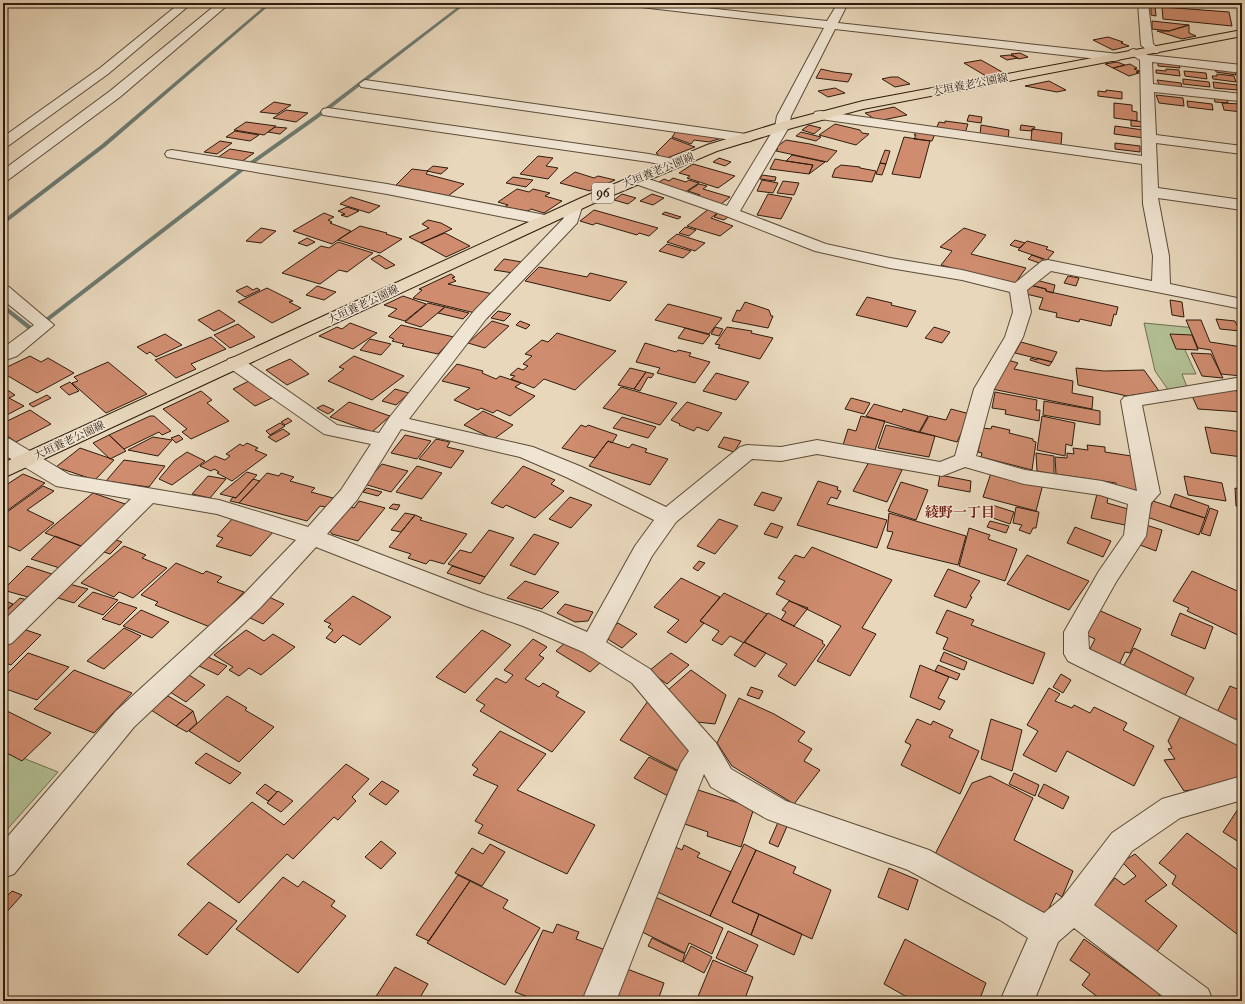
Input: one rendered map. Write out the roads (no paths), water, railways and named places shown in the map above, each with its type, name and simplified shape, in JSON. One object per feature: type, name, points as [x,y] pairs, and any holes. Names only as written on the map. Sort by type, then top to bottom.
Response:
[{"type":"main road","name":"大垣養老公園線","points":[[3,471],[545,220],[635,179],[712,148],[820,115],[863,105],[1115,56],[1145,54],[1242,34]]},
{"type":"street","points":[[3,143],[104,71],[186,3]]},
{"type":"street","points":[[3,177],[115,94],[225,3]]},
{"type":"street","points":[[632,3],[1115,56]]},
{"type":"street","points":[[731,213],[782,126],[784,116],[843,3]]},
{"type":"street","points":[[1143,3],[1147,45],[1145,54],[1150,138],[1149,161],[1151,192],[1161,256],[1161,289]]},
{"type":"street","points":[[1145,54],[1242,69]]},
{"type":"street","points":[[365,84],[683,127],[746,138]]},
{"type":"street","points":[[1147,87],[1239,97]]},
{"type":"street","points":[[328,112],[650,158],[673,163]]},
{"type":"street","points":[[820,115],[1149,161]]},
{"type":"street","points":[[1150,138],[1242,150]]},
{"type":"street","points":[[172,154],[386,188],[545,220]]},
{"type":"street","points":[[635,179],[731,213],[821,248],[890,263],[962,275],[1018,289]]},
{"type":"street","points":[[1151,192],[1242,205]]},
{"type":"street","points":[[3,864],[126,719],[251,602],[349,495],[396,422],[480,315],[571,220],[574,207]]},
{"type":"street","points":[[1018,289],[1048,265],[1161,289],[1242,304]]},
{"type":"street","points":[[964,460],[984,389],[1014,337],[1022,312],[1018,289]]},
{"type":"street","points":[[3,291],[45,325],[10,352],[3,355]]},
{"type":"street","points":[[235,363],[331,430],[383,440]]},
{"type":"street","points":[[1242,383],[1131,401],[1149,493],[1140,500],[1135,536],[1107,578],[1076,632],[1077,654],[1242,736]]},
{"type":"street","points":[[396,422],[526,452],[574,472],[668,517]]},
{"type":"street","points":[[3,444],[27,460],[64,481],[150,494],[220,507],[312,537],[475,600],[532,619],[592,645],[642,676],[706,751],[721,778],[777,810],[918,860],[1011,910],[1046,932]]},
{"type":"street","points":[[592,645],[643,552],[668,517],[747,452],[781,454],[817,447],[942,469],[964,460],[1024,477],[1102,488],[1140,500]]},
{"type":"street","points":[[3,636],[150,494]]},
{"type":"street","points":[[599,1001],[695,763],[706,751]]},
{"type":"street","points":[[1017,1001],[1046,932],[1073,908],[1122,842],[1172,808],[1242,788]]},
{"type":"street","points":[[1073,908],[1196,1001]]},
{"type":"waterway","points":[[3,223],[103,146],[270,3]]},
{"type":"waterway","points":[[40,325],[240,171],[319,115],[465,3]]},
{"type":"waterway","points":[[3,306],[33,330],[27,334]]},
{"type":"district","name":"綾野一丁目","points":[[960,512]]}]
